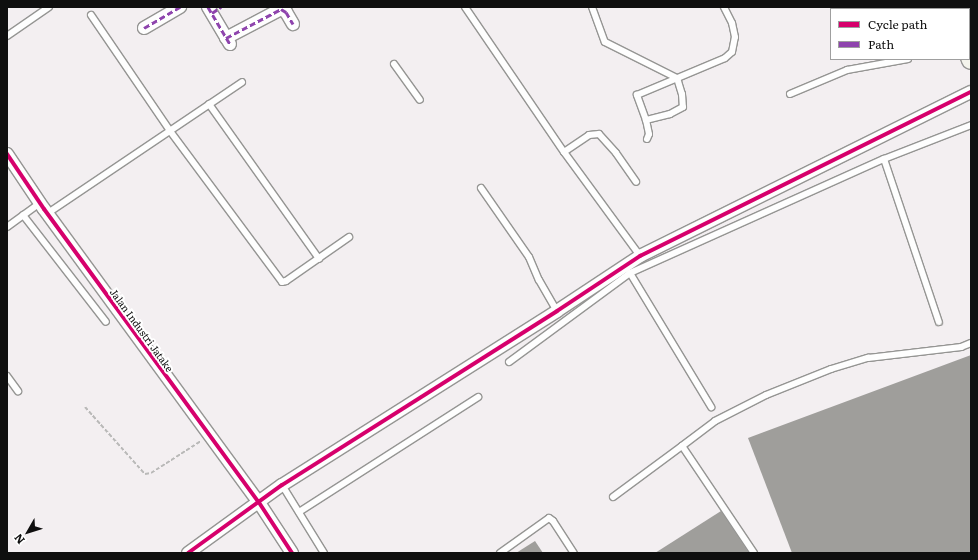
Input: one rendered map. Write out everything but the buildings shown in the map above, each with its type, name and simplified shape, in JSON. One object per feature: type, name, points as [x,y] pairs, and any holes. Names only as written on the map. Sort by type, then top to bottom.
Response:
[{"type":"street","points":[[144,28],[180,7]]},
{"type":"street","points":[[214,9],[228,41],[281,9],[286,12],[293,24]]},
{"type":"street","points":[[188,553],[282,485],[557,311],[640,256],[971,92]]},
{"type":"street","name":"Jalan Industri Jatake","points":[[7,154],[40,203],[208,435],[258,501],[292,553]]},
{"type":"lane","points":[[7,36],[49,7]]},
{"type":"lane","points":[[465,7],[564,152],[640,256]]},
{"type":"lane","points":[[592,7],[605,42],[677,78],[682,94],[683,107],[670,114],[646,120]]},
{"type":"lane","points":[[647,139],[649,134],[646,120],[637,95],[725,58],[732,52],[735,37],[732,23],[724,7]]},
{"type":"lane","points":[[91,15],[170,131],[282,282],[286,282],[349,237]]},
{"type":"lane","points":[[790,94],[847,70],[902,60]]},
{"type":"lane","points":[[394,64],[420,100]]},
{"type":"lane","points":[[48,213],[242,82]]},
{"type":"lane","points":[[209,104],[319,259]]},
{"type":"lane","points":[[509,362],[630,273],[884,159],[971,125]]},
{"type":"lane","points":[[564,152],[589,135],[599,134],[616,153],[636,182]]},
{"type":"lane","points":[[884,159],[939,322]]},
{"type":"lane","points":[[481,188],[529,257],[542,285],[557,311]]},
{"type":"lane","points":[[7,227],[40,203]]},
{"type":"lane","points":[[24,215],[106,322]]},
{"type":"lane","points":[[630,273],[711,407]]},
{"type":"lane","points":[[613,497],[715,421],[766,395],[831,369],[868,358],[953,348],[971,343]]},
{"type":"lane","points":[[7,376],[18,391]]},
{"type":"lane","points":[[299,512],[478,397]]},
{"type":"lane","points":[[682,446],[754,553]]},
{"type":"lane","points":[[282,485],[324,553]]},
{"type":"lane","points":[[500,553],[549,518],[553,521],[574,553]]},
{"type":"path","points":[[85,407],[145,474],[151,473],[208,435]]},
{"type":"shaded area","points":[[7,7],[971,7],[971,553],[7,553]]},
{"type":"marked path","points":[[144,28],[180,7]]},
{"type":"marked path","points":[[208,7],[230,44]]},
{"type":"marked path","points":[[212,13],[221,7]]},
{"type":"marked path","points":[[226,38],[281,9],[286,12],[293,24]]},
{"type":"cycle path","points":[[188,553],[282,485],[557,311],[640,256],[971,92]]},
{"type":"cycle path","points":[[7,154],[44,209],[258,501],[292,553]]}]
